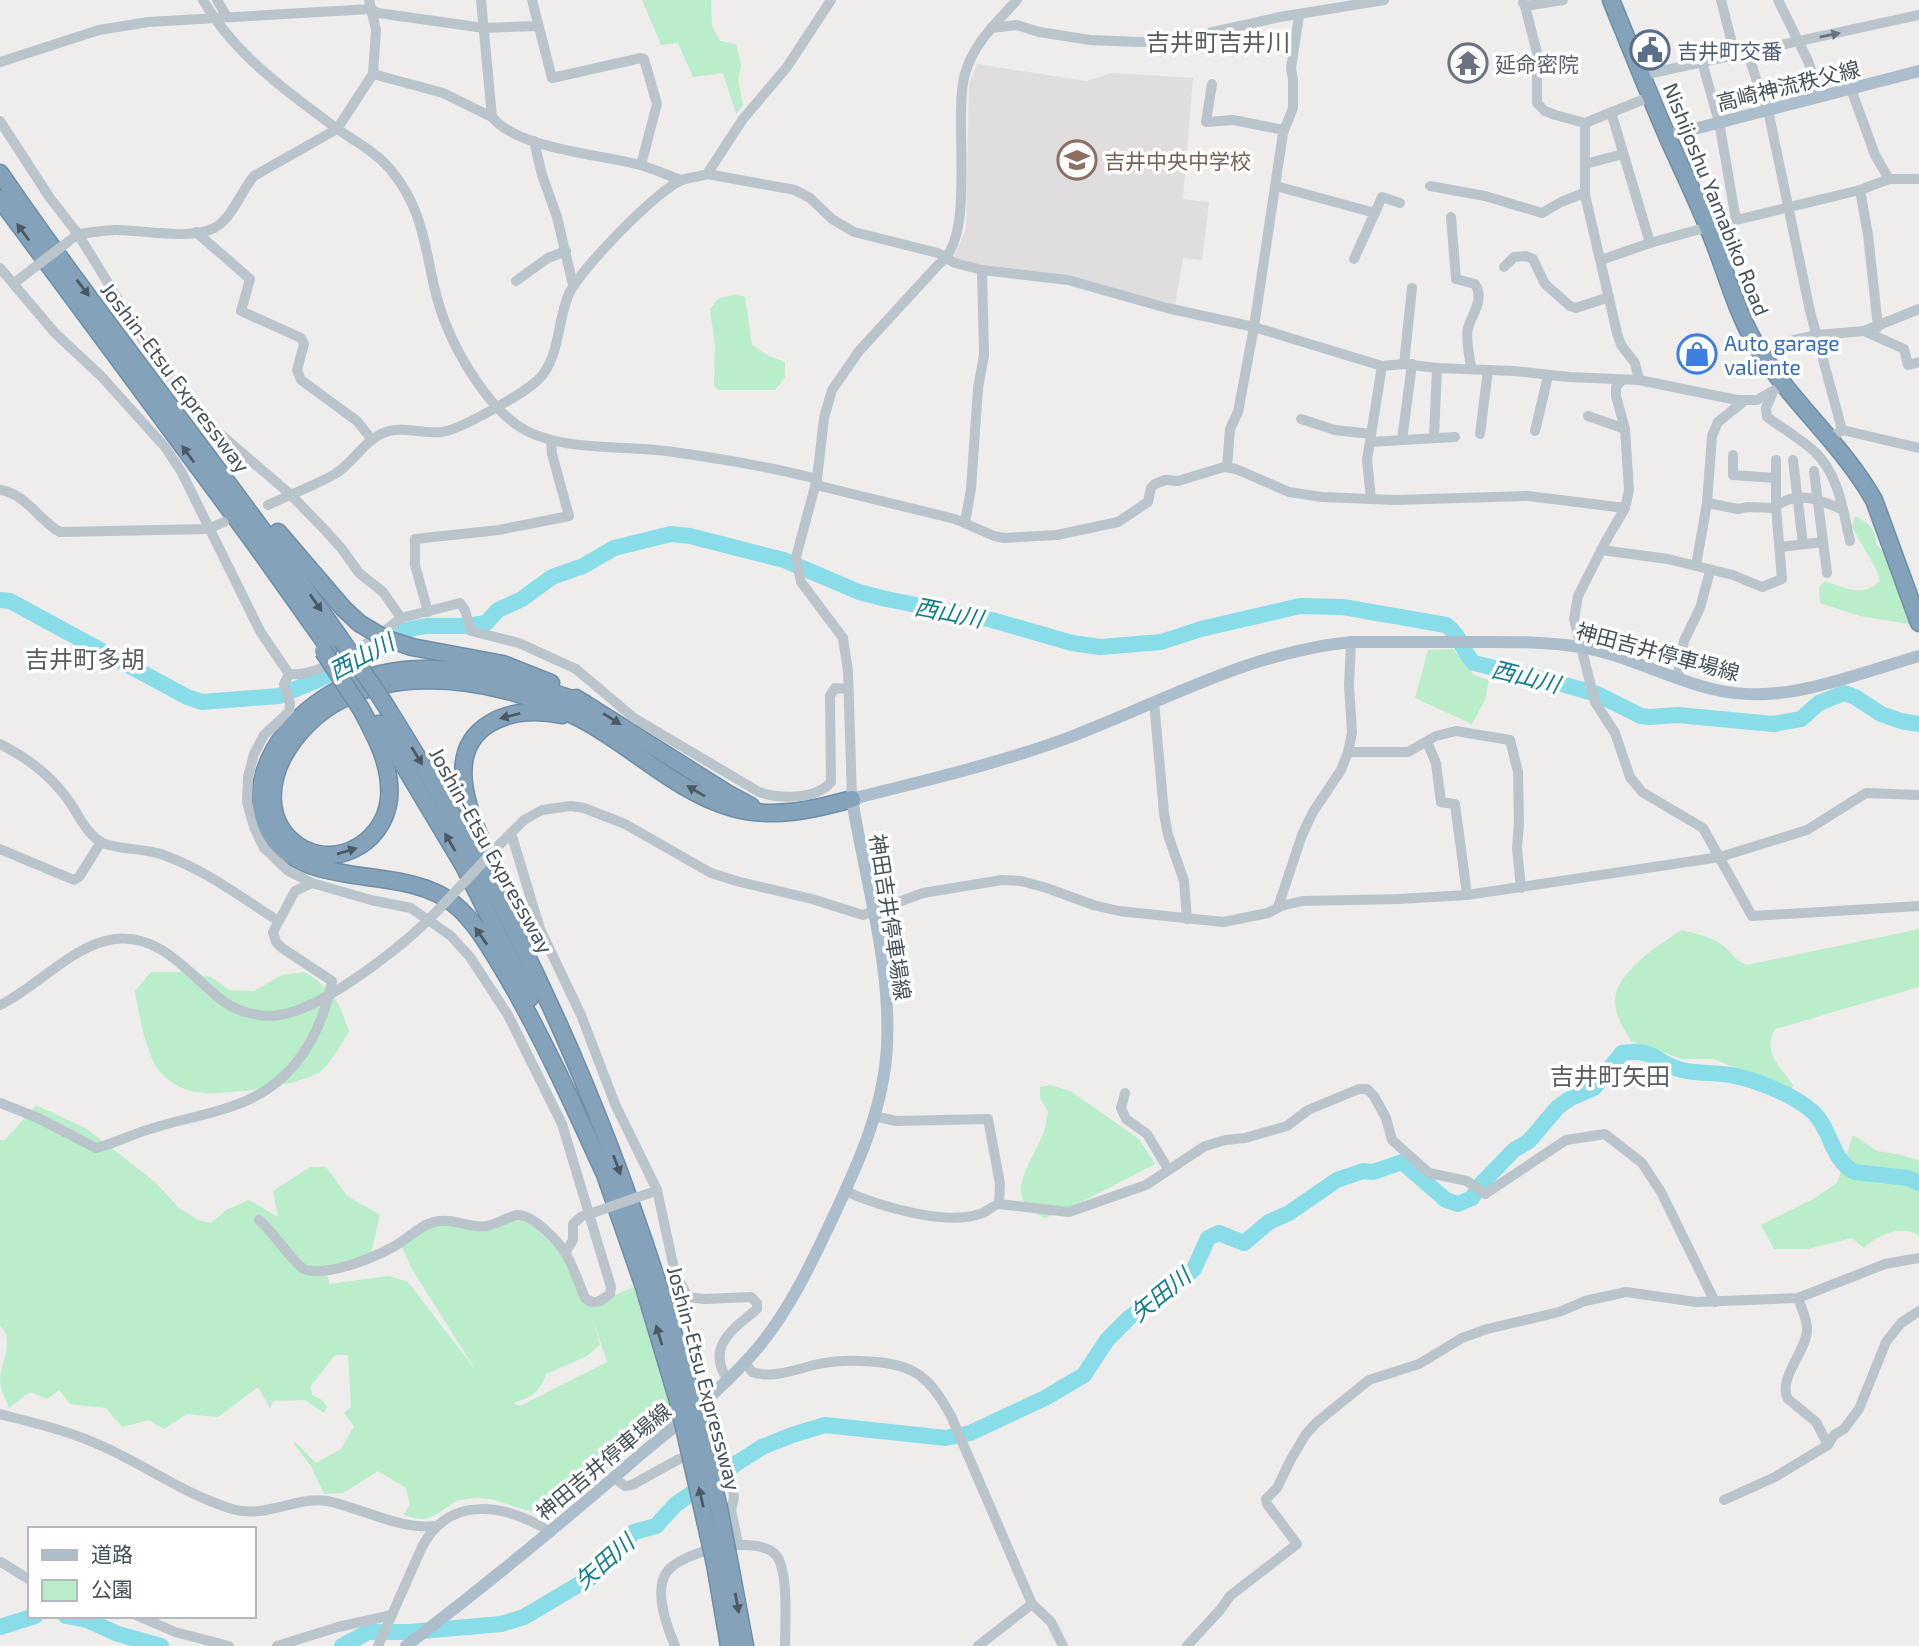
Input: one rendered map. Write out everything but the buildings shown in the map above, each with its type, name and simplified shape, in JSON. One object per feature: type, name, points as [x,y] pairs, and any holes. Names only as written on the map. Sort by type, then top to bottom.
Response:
[{"type":"highway","name":"Nishijoshu Yamabiko Road","points":[[1611,0],[1708,227],[1748,329],[1774,374],[1778,388],[1836,434],[1874,499],[1919,623]]},
{"type":"highway","name":"Joshin-Etsu Expressway","points":[[0,173],[175,410],[332,647],[370,705],[432,811],[496,929],[553,1047],[603,1170],[716,1496],[729,1646]]},
{"type":"highway","name":"Joshin-Etsu Expressway","points":[[0,199],[332,647]]},
{"type":"highway","points":[[175,410],[319,582],[359,622],[384,638],[412,647],[513,667],[541,678],[733,797],[752,807],[777,814]]},
{"type":"highway","points":[[584,703],[516,681],[471,672],[421,668],[374,675],[325,697],[312,706],[287,732],[268,761],[262,777],[261,808],[272,837],[294,857],[326,870],[394,879],[426,888],[454,904],[466,916],[493,952],[518,995],[603,1170]]},
{"type":"highway","points":[[370,705],[386,766],[389,800],[385,817],[378,830],[358,848],[344,854],[316,854],[291,840],[282,830],[272,805],[274,778],[287,750],[310,722],[331,707],[355,694],[389,683],[410,680],[472,683],[538,699],[600,729],[705,797],[734,808],[777,814],[802,812],[852,799]]},
{"type":"highway","name":"Joshin-Etsu Expressway","points":[[370,705],[452,814],[545,993],[593,1101],[643,1237],[684,1398]]},
{"type":"highway","points":[[593,1101],[575,1049],[475,823],[465,793],[463,775],[464,759],[476,735],[485,726],[509,715],[567,716],[600,729]]},
{"type":"highway","name":"Joshin-Etsu Expressway","points":[[722,1562],[745,1646]]},
{"type":"main road","name":"高崎神流秩父線","points":[[1667,136],[1919,71]]},
{"type":"main road","name":"神田吉井停車場線","points":[[406,1646],[551,1532],[728,1380],[745,1362],[793,1298],[845,1191],[874,1116],[884,1071],[887,1013],[884,971],[852,799],[1016,756],[1258,660],[1301,649],[1351,642],[1533,642],[1581,647],[1626,660],[1677,680],[1739,694],[1786,694],[1919,656]]},
{"type":"street","points":[[203,0],[239,49],[337,129],[377,156],[409,195],[421,222],[446,327],[467,365],[496,407],[519,426],[551,441],[664,451],[781,469],[817,482],[965,522],[1004,538],[1057,536],[1118,522],[1148,502],[1151,488],[1165,480],[1178,481],[1227,467],[1289,492],[1322,497],[1371,499],[1528,496],[1625,508]]},
{"type":"street","points":[[217,0],[227,18]]},
{"type":"street","points":[[481,0],[492,117]]},
{"type":"street","points":[[532,0],[552,78],[644,59],[657,104],[641,165]]},
{"type":"street","points":[[707,174],[743,119],[787,67],[831,0]]},
{"type":"street","points":[[852,799],[848,672],[843,638],[801,582],[796,557],[817,482],[824,418],[838,378],[859,351],[939,265],[947,260],[961,212],[961,100],[964,76],[968,62],[991,28],[1017,0]]},
{"type":"street","points":[[991,28],[1017,25],[1039,32],[1090,40],[1176,40],[1280,17],[1384,0]]},
{"type":"street","points":[[1563,0],[1523,3],[1537,53],[1537,103],[1545,111],[1585,123],[1652,96]]},
{"type":"street","points":[[1721,0],[1735,55]]},
{"type":"street","points":[[1778,0],[1799,42],[1820,96]]},
{"type":"street","points":[[0,62],[99,30],[148,22],[227,18],[370,4]]},
{"type":"street","points":[[370,4],[378,13],[484,29],[538,26]]},
{"type":"street","points":[[16,281],[74,238],[116,230],[151,233],[196,232],[214,228],[226,218],[244,187],[263,169],[337,129],[373,74],[376,30],[370,4]]},
{"type":"street","points":[[1643,75],[1919,15]]},
{"type":"street","points":[[1227,467],[1230,429],[1238,412],[1254,327],[1284,130],[1293,108],[1291,68],[1299,16]]},
{"type":"street","points":[[1748,53],[1768,110],[1836,434],[1918,449]]},
{"type":"street","points":[[1702,62],[1719,122],[1736,220]]},
{"type":"street","points":[[373,74],[443,93],[492,117],[505,130],[534,141],[641,165],[681,180]]},
{"type":"street","points":[[1212,84],[1206,122],[1233,120],[1284,130]]},
{"type":"street","points":[[1851,89],[1875,155],[1889,179]]},
{"type":"street","points":[[1611,112],[1650,243]]},
{"type":"street","points":[[0,121],[74,238],[168,375],[219,433],[290,495],[342,549],[359,573],[383,592],[401,618]]},
{"type":"street","points":[[1585,123],[1584,193],[1617,333],[1621,345],[1635,363],[1639,380]]},
{"type":"street","points":[[534,141],[566,251],[573,285]]},
{"type":"street","points":[[1585,164],[1623,154]]},
{"type":"street","points":[[268,505],[335,474],[372,440],[387,431],[442,432],[456,429],[538,380],[552,359],[563,310],[573,285],[652,201],[681,180],[707,174],[795,190],[810,198],[832,219],[854,232],[937,253],[947,260],[982,270],[1068,280],[1167,308],[1254,327],[1382,366],[1408,364],[1437,368],[1516,371],[1548,376],[1639,380],[1744,401],[1757,400],[1778,388]]},
{"type":"street","points":[[1601,260],[1650,243],[1860,190],[1889,179],[1919,179]]},
{"type":"street","points":[[1276,186],[1375,213]]},
{"type":"street","points":[[1430,186],[1485,196],[1542,213],[1584,193]]},
{"type":"street","points":[[1860,190],[1878,327]]},
{"type":"street","points":[[1354,260],[1382,197],[1400,203]]},
{"type":"street","points":[[1451,217],[1456,279],[1475,284],[1479,290],[1477,307],[1467,330],[1471,369]]},
{"type":"street","points":[[196,232],[250,279],[241,312],[302,338],[304,344],[296,370],[301,380],[357,421],[372,440]]},
{"type":"street","points":[[516,281],[548,258],[566,251]]},
{"type":"street","points":[[1504,267],[1514,257],[1527,256],[1533,259],[1545,284],[1576,308],[1609,298]]},
{"type":"street","points":[[0,268],[16,281],[55,332],[101,376],[165,447],[181,471],[260,631],[289,674]]},
{"type":"street","points":[[965,522],[972,475],[978,388],[984,355],[982,270]]},
{"type":"street","points":[[1402,440],[1412,288]]},
{"type":"street","points":[[1794,340],[1864,331],[1919,309]]},
{"type":"street","points":[[1864,331],[1904,349],[1908,365],[1919,362]]},
{"type":"street","points":[[1371,499],[1367,460],[1382,366]]},
{"type":"street","points":[[1434,438],[1437,368]]},
{"type":"street","points":[[1480,434],[1488,370]]},
{"type":"street","points":[[1535,431],[1548,376]]},
{"type":"street","points":[[1622,380],[1616,387],[1616,396],[1625,429],[1629,490],[1625,508],[1574,606],[1574,619],[1595,702],[1615,733],[1630,777],[1642,792],[1703,828],[1752,916],[1919,906]]},
{"type":"street","points":[[1778,388],[1766,408],[1767,417],[1815,452],[1835,481],[1850,541]]},
{"type":"street","points":[[1696,566],[1707,503],[1712,436],[1718,422],[1744,401]]},
{"type":"street","points":[[1588,416],[1625,429]]},
{"type":"street","points":[[1301,419],[1371,438],[1402,440],[1455,437]]},
{"type":"street","points":[[428,612],[415,565],[415,539],[499,530],[569,516],[551,441]]},
{"type":"street","points":[[1733,456],[1733,475],[1776,478]]},
{"type":"street","points":[[1601,550],[1668,559],[1733,576],[1762,587],[1782,579],[1776,507],[1776,460]]},
{"type":"street","points":[[1793,460],[1803,544]]},
{"type":"street","points":[[1814,471],[1827,573]]},
{"type":"street","points":[[0,490],[20,497],[50,527],[60,532],[208,529],[224,522]]},
{"type":"street","points":[[1707,503],[1738,509],[1776,507],[1783,501],[1817,498],[1843,510]]},
{"type":"street","points":[[1780,547],[1823,542]]},
{"type":"street","points":[[1677,680],[1684,641],[1700,608],[1710,571]]},
{"type":"street","points":[[289,674],[299,675],[320,668],[361,648],[401,618],[460,603],[471,631],[519,643],[576,669],[634,718],[759,792],[774,797],[820,791],[831,782],[830,696],[835,688],[847,689]]},
{"type":"street","points":[[1278,907],[1302,835],[1313,812],[1341,770],[1348,752],[1352,733],[1349,685],[1351,642]]},
{"type":"street","points":[[258,1220],[281,1242],[298,1265],[306,1270],[324,1270],[363,1261],[393,1247],[431,1222],[445,1219],[488,1226],[517,1215],[526,1216],[539,1225],[565,1253],[585,1298],[596,1303],[610,1294],[611,1287],[591,1213],[562,1124],[508,1015],[470,957],[451,936],[411,908],[312,883],[288,870],[264,848],[254,827],[247,802],[248,777],[254,754],[264,736],[289,712],[290,703],[284,684],[289,674]]},
{"type":"street","points":[[1154,702],[1164,813],[1168,835],[1184,881],[1187,919]]},
{"type":"street","points":[[1348,752],[1408,752],[1436,736],[1456,732],[1510,740],[1518,772],[1517,848],[1521,888]]},
{"type":"street","points":[[1427,742],[1436,763],[1441,802],[1455,804],[1467,895]]},
{"type":"street","points":[[0,744],[36,764],[66,797],[85,826],[102,842],[160,854],[191,867],[238,893],[277,920]]},
{"type":"street","points":[[0,1005],[96,944],[115,939],[132,939],[162,949],[180,961],[223,1001],[236,1009],[279,1015],[303,1008],[370,967],[427,921],[524,820],[542,810],[557,806],[584,807],[625,824],[711,873],[740,883],[812,899],[851,913],[863,915],[923,893],[1002,880],[1021,881],[1119,911],[1223,922],[1268,914],[1278,907],[1302,901],[1467,895],[1720,857],[1807,830],[1866,793],[1919,795]]},
{"type":"street","points":[[511,833],[540,929],[581,1015],[615,1104],[653,1191],[675,1273],[688,1297],[751,1297],[757,1303],[757,1309],[736,1326],[724,1340],[720,1350],[720,1362],[728,1380]]},
{"type":"street","points":[[0,849],[74,880],[79,877],[102,842]]},
{"type":"street","points":[[0,1102],[96,1147],[231,1107],[258,1096],[281,1079],[303,1055],[326,1009],[332,981],[276,942],[273,932],[277,920],[295,891],[312,883]]},
{"type":"street","points":[[845,1191],[919,1214],[945,1219],[982,1214],[999,1204],[1024,1209],[1069,1212],[1146,1185],[1205,1146],[1226,1140],[1245,1139],[1287,1126],[1308,1110],[1359,1089],[1367,1089],[1374,1096],[1385,1118],[1392,1140],[1429,1173],[1467,1181],[1485,1194],[1566,1139],[1605,1134],[1642,1163],[1661,1192],[1715,1302]]},
{"type":"street","points":[[1125,1093],[1121,1108],[1126,1119],[1147,1134],[1168,1170]]},
{"type":"street","points":[[874,1116],[896,1121],[988,1119],[1000,1184],[999,1204]]},
{"type":"street","points":[[565,1253],[573,1240],[573,1224],[576,1220],[653,1191]]},
{"type":"street","points":[[1187,1646],[1230,1596],[1297,1544],[1266,1499],[1278,1488],[1306,1434],[1369,1380],[1419,1364],[1462,1338],[1487,1329],[1559,1312],[1609,1294],[1626,1292],[1715,1302],[1798,1298],[1885,1264],[1919,1258]]},
{"type":"street","points":[[1798,1298],[1807,1331],[1788,1378],[1785,1394],[1816,1422],[1828,1445]]},
{"type":"street","points":[[1724,1500],[1775,1476],[1828,1445],[1834,1434],[1844,1429],[1859,1409],[1885,1342],[1901,1323],[1919,1311]]},
{"type":"street","points":[[745,1362],[752,1372],[766,1376],[833,1360],[889,1362],[912,1370],[926,1380],[940,1396],[951,1416],[1032,1604],[1051,1622],[1063,1646]]},
{"type":"street","points":[[0,1413],[104,1446],[151,1472],[231,1508],[246,1512],[325,1501],[418,1526],[436,1526]]},
{"type":"street","points":[[614,1478],[625,1486],[632,1485],[679,1459],[704,1452],[713,1454],[731,1474],[734,1498],[731,1510],[738,1544]]},
{"type":"street","points":[[379,1644],[422,1547],[436,1526],[453,1515],[486,1509],[500,1510],[529,1519],[551,1532]]},
{"type":"street","points":[[675,1646],[662,1604],[661,1590],[665,1574],[677,1562],[692,1555],[738,1544],[764,1548],[775,1554],[780,1563],[784,1585],[785,1646]]},
{"type":"street","points":[[0,1563],[28,1579]]},
{"type":"street","points":[[978,1646],[1032,1604]]},
{"type":"street","points":[[143,1618],[175,1632],[229,1646]]},
{"type":"street","points":[[277,1646],[338,1627],[390,1619]]},
{"type":"shaded area","name":"吉井中央中学校","points":[[977,64],[1086,81],[1112,73],[1193,78],[1183,199],[1209,202],[1202,260],[1183,258],[1175,306],[957,260],[955,255],[966,229],[969,84]]},
{"type":"green space","points":[[642,0],[711,0],[712,26],[720,41],[736,44],[741,65],[738,80],[743,106],[736,114],[723,73],[693,77],[678,43],[661,45]]},
{"type":"green space","points":[[736,294],[745,297],[752,345],[785,362],[785,377],[775,390],[718,390],[714,385],[715,346],[710,309],[718,299]]},
{"type":"green space","points":[[1855,516],[1873,530],[1876,544],[1885,554],[1915,625],[1860,616],[1820,603],[1819,587],[1825,581],[1847,589],[1860,590],[1880,581],[1852,527]]},
{"type":"green space","points":[[1453,649],[1474,675],[1489,680],[1485,700],[1472,724],[1415,698],[1428,650]]},
{"type":"green space","points":[[1919,929],[1919,987],[1775,1029],[1770,1045],[1774,1059],[1793,1085],[1790,1094],[1780,1097],[1766,1092],[1752,1075],[1714,1059],[1682,1059],[1631,1041],[1616,1011],[1617,989],[1631,969],[1652,950],[1682,930],[1715,941],[1747,965]]},
{"type":"green space","points":[[151,972],[180,972],[211,977],[230,990],[254,991],[282,975],[305,972],[322,984],[333,997],[349,1032],[328,1064],[312,1076],[282,1085],[246,1091],[192,1091],[170,1081],[151,1057],[135,991]]},
{"type":"green space","points":[[1052,1085],[1072,1092],[1139,1139],[1155,1164],[1062,1212],[1044,1218],[1023,1201],[1021,1191],[1022,1180],[1044,1131],[1048,1112],[1040,1098],[1040,1087]]},
{"type":"green space","points":[[36,1105],[87,1129],[155,1182],[179,1208],[198,1220],[211,1223],[226,1210],[249,1200],[278,1217],[273,1191],[310,1167],[326,1167],[347,1196],[380,1215],[371,1253],[326,1268],[329,1284],[389,1276],[408,1282],[477,1372],[413,1271],[401,1245],[432,1224],[473,1228],[526,1219],[563,1254],[589,1306],[634,1287],[675,1413],[558,1509],[548,1512],[529,1511],[489,1499],[474,1498],[457,1501],[433,1516],[422,1519],[403,1515],[410,1505],[406,1488],[378,1471],[343,1493],[324,1494],[311,1466],[294,1444],[295,1442],[316,1463],[341,1449],[354,1426],[344,1413],[351,1407],[348,1355],[335,1355],[311,1386],[312,1395],[322,1400],[327,1407],[324,1413],[305,1400],[273,1401],[270,1409],[258,1387],[218,1417],[187,1414],[164,1429],[149,1420],[122,1427],[106,1408],[70,1404],[59,1390],[47,1399],[30,1392],[9,1408],[0,1381],[7,1345],[5,1332],[0,1326],[0,1140],[5,1140]],"holes":[[[593,1319],[607,1362],[520,1406],[513,1403],[534,1393],[546,1374],[587,1356],[600,1345]]]},
{"type":"green space","points":[[1853,1135],[1877,1151],[1919,1161],[1919,1236],[1898,1231],[1876,1239],[1864,1248],[1852,1238],[1808,1249],[1774,1249],[1761,1225],[1813,1199],[1837,1183]]},
{"type":"waterway","points":[[1774,347],[1791,344]]},
{"type":"waterway","name":"西山川","points":[[0,600],[10,601],[187,697],[202,702],[279,696],[388,645],[406,630],[426,626],[486,623],[498,610],[522,599],[552,577],[583,566],[614,548],[671,534],[690,536],[784,560],[859,592],[992,620],[1072,643],[1100,647],[1161,642],[1201,629],[1300,606],[1343,607],[1446,625],[1474,663],[1597,694],[1641,716],[1678,715],[1773,724],[1801,719],[1819,703],[1844,693],[1881,714],[1919,724]]},
{"type":"waterway","name":"矢田川","points":[[342,1646],[368,1632],[410,1632],[501,1624],[524,1617],[593,1576],[634,1532],[656,1526],[676,1504],[737,1463],[762,1447],[792,1435],[825,1425],[946,1438],[970,1433],[1045,1398],[1084,1375],[1107,1340],[1130,1317],[1194,1269],[1208,1238],[1219,1233],[1244,1243],[1269,1222],[1289,1213],[1337,1180],[1402,1162],[1446,1200],[1458,1204],[1472,1198],[1481,1184],[1514,1150],[1529,1141],[1558,1107],[1594,1088],[1622,1053],[1649,1054],[1682,1070],[1730,1075],[1774,1089],[1813,1112],[1847,1167],[1855,1172],[1908,1178],[1919,1183]]},
{"type":"waterway","name":"矢田川","points":[[0,1627],[29,1618]]},
{"type":"waterway","name":"矢田川","points":[[76,1618],[118,1634],[161,1646]]},
{"type":"place","name":"吉井町交番","points":[[1650,50]]},
{"type":"place","name":"延命密院","points":[[1468,63]]},
{"type":"place","name":"吉井中央中学校","points":[[1077,160]]},
{"type":"place","name":"Auto garage valiente","points":[[1697,354]]},
{"type":"district","name":"吉井町吉井川","points":[[1218,41]]},
{"type":"district","name":"吉井町多胡","points":[[85,658]]},
{"type":"district","name":"吉井町矢田","points":[[1610,1075]]}]
